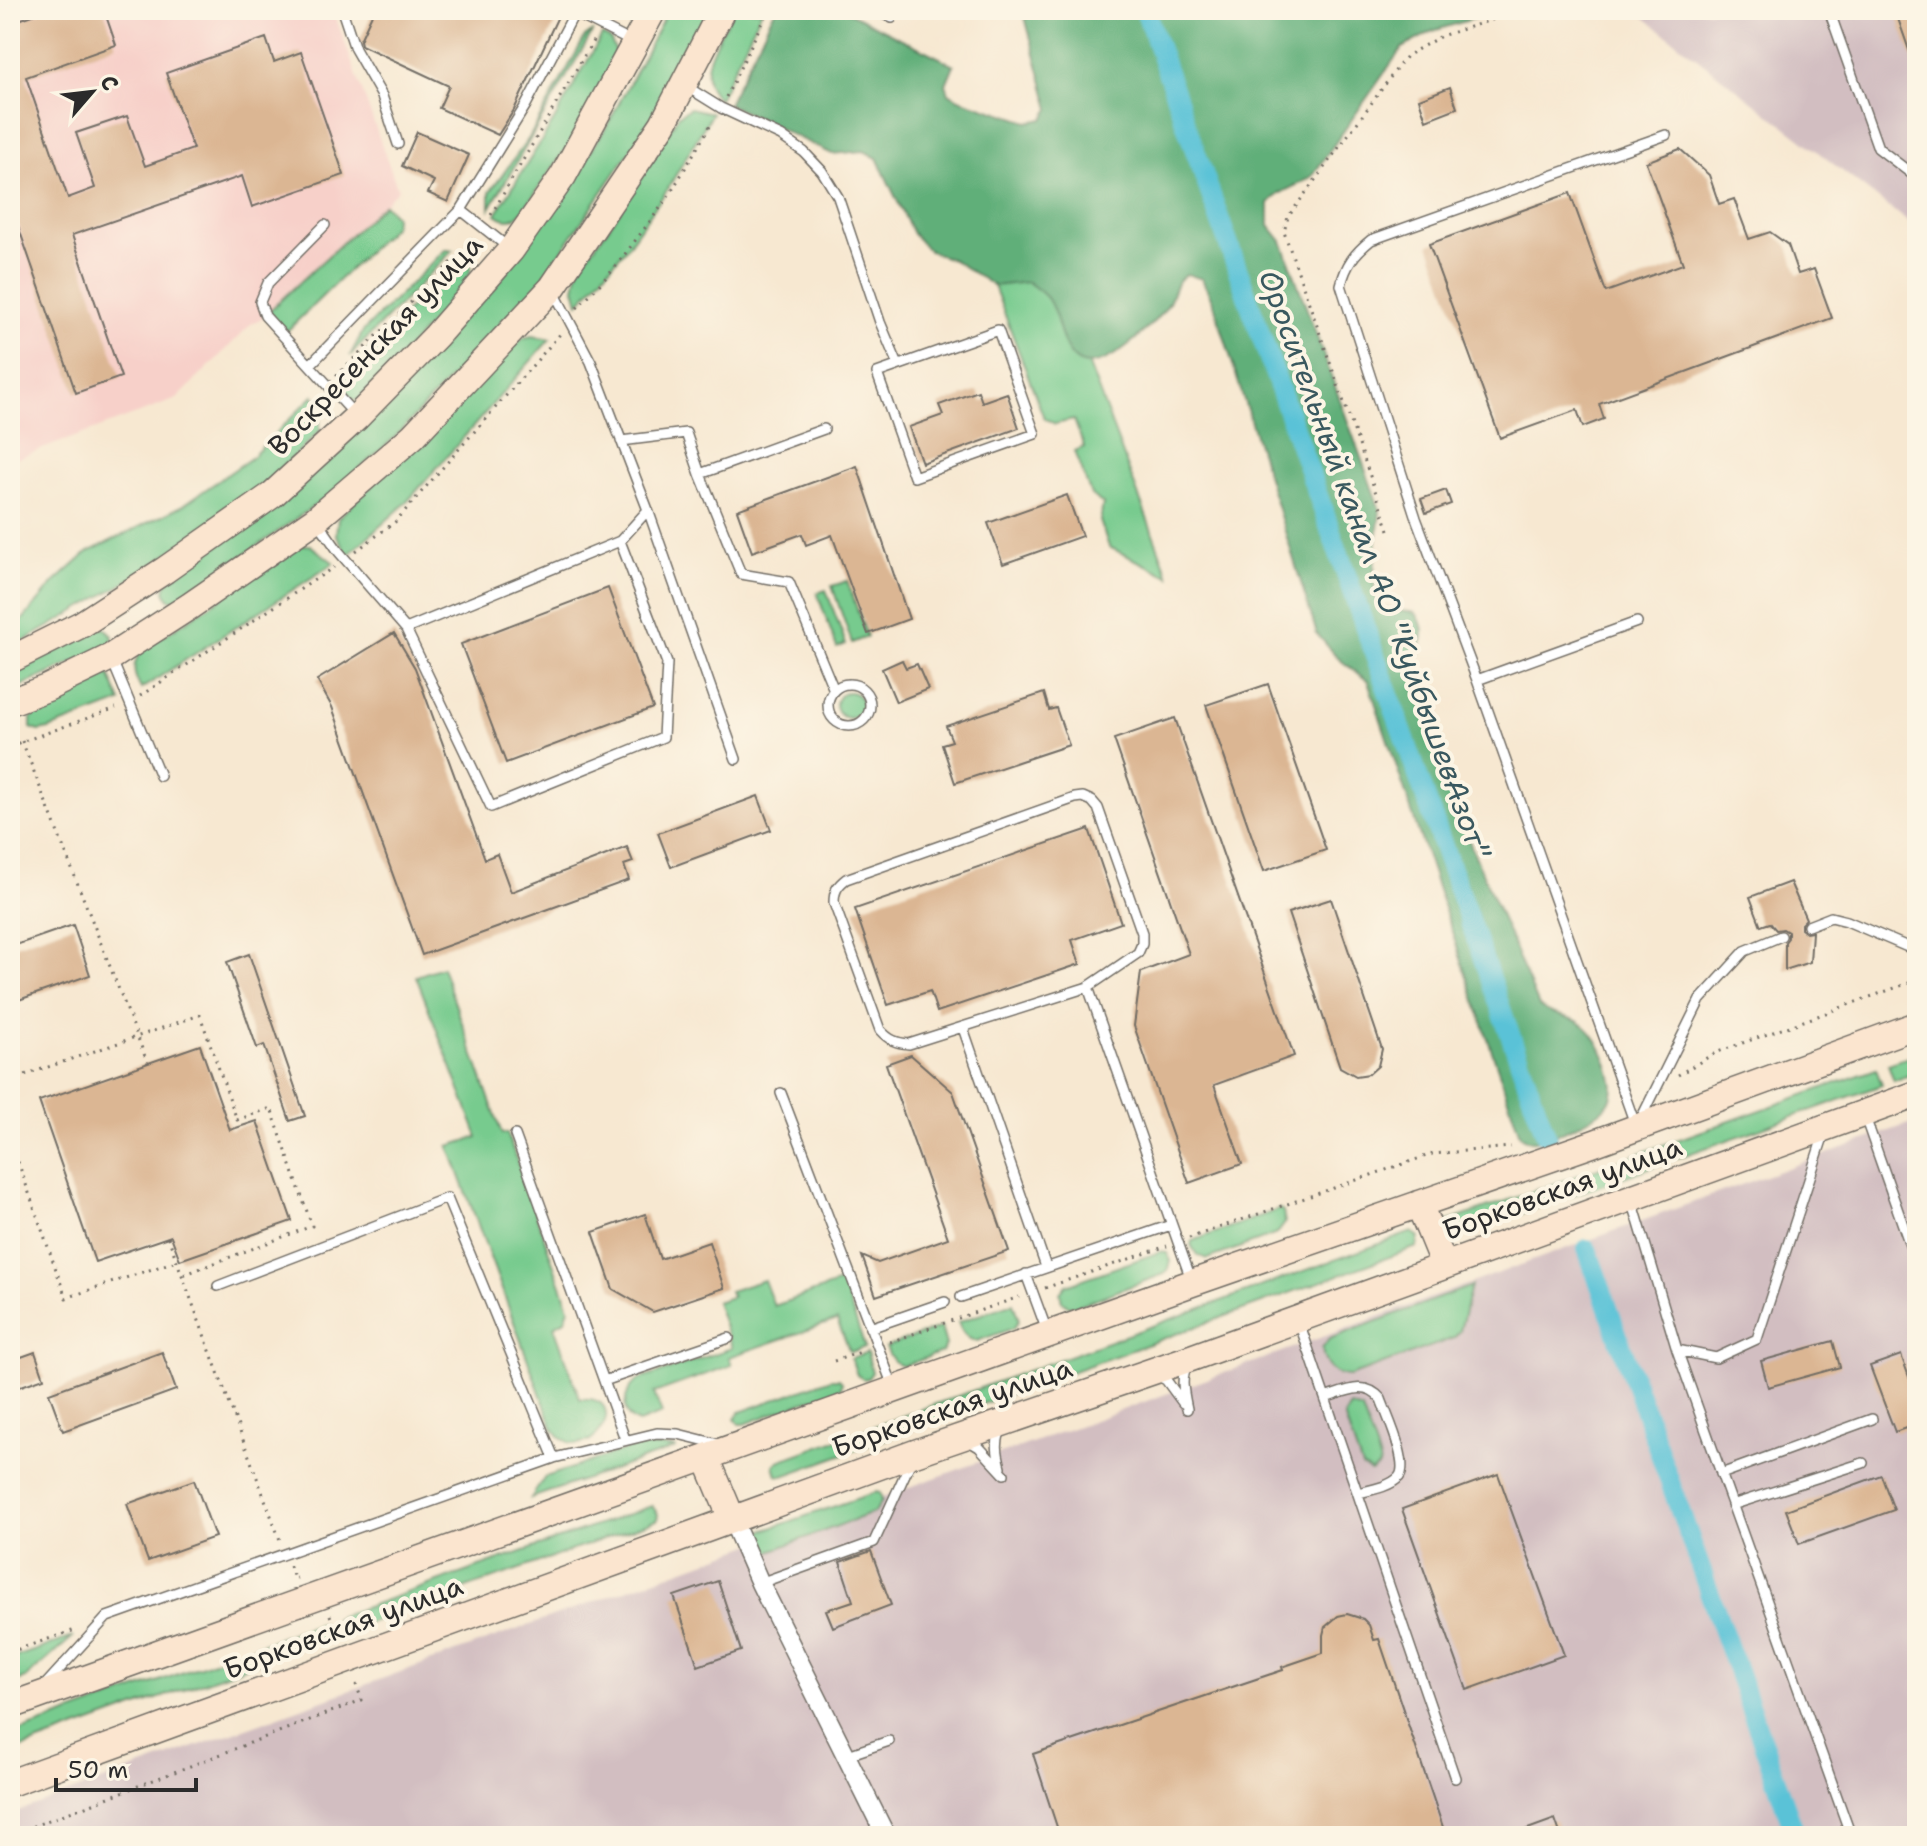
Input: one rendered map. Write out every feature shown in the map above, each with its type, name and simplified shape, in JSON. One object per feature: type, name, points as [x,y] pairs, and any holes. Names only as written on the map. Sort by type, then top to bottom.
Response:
[{"type":"main road","points":[[10,702],[111,657],[190,606],[316,519],[413,436],[552,288],[663,124],[722,10]]},
{"type":"main road","name":"Воскресенская улица","points":[[10,660],[82,624],[165,570],[272,495],[357,417],[436,336],[511,250],[563,176],[637,44],[649,13]]},
{"type":"main road","points":[[165,570],[156,585],[157,604],[173,610],[190,606]]},
{"type":"main road","points":[[82,624],[101,618],[112,619],[118,625],[123,632],[123,640],[111,657]]},
{"type":"main road","name":"Борковская улица","points":[[22,1701],[1917,1025]]},
{"type":"main road","name":"Борковская улица","points":[[10,1783],[950,1440],[1191,1358],[1917,1094]]},
{"type":"main road","points":[[1419,1204],[1444,1265]]},
{"type":"main road","points":[[706,1457],[732,1519]]},
{"type":"street","points":[[732,1519],[760,1583],[886,1836]]},
{"type":"lane","points":[[342,10],[355,49],[382,96],[398,144]]},
{"type":"lane","points":[[875,10],[892,18]]},
{"type":"lane","points":[[1829,10],[1878,148],[1917,178]]},
{"type":"lane","points":[[310,365],[461,210],[526,105],[575,12],[637,44]]},
{"type":"lane","points":[[684,85],[721,108],[781,136],[804,152],[822,171],[838,197],[880,322],[898,365]]},
{"type":"lane","points":[[1636,1127],[1416,518],[1341,285],[1345,269],[1356,252],[1371,240],[1666,135]]},
{"type":"lane","points":[[461,210],[511,250]]},
{"type":"lane","points":[[325,225],[268,283],[260,302],[265,316],[357,417]]},
{"type":"lane","points":[[552,288],[591,362],[648,510],[736,759]]},
{"type":"lane","points":[[998,330],[1035,434],[914,477],[877,373],[898,365],[998,330]]},
{"type":"lane","points":[[700,474],[824,429]]},
{"type":"lane","points":[[621,441],[686,433],[741,574],[789,582],[834,690]]},
{"type":"lane","points":[[406,629],[620,541],[648,510]]},
{"type":"lane","points":[[316,519],[406,629],[491,807],[663,737],[667,663],[620,541]]},
{"type":"lane","points":[[1477,680],[1637,622]]},
{"type":"lane","points":[[111,657],[160,776]]},
{"type":"lane","points":[[844,683],[853,683],[865,690],[870,709],[862,721],[844,726],[833,720],[827,706],[829,695],[834,690],[844,683]]},
{"type":"lane","points":[[1075,798],[1092,801],[1098,808],[1142,933],[1138,953],[1088,987],[963,1028],[909,1044],[897,1043],[880,1030],[834,903],[834,893],[846,879],[1075,798]]},
{"type":"lane","points":[[1808,926],[1831,917],[1917,951]]},
{"type":"lane","points":[[1636,1127],[1700,1000],[1745,951],[1781,936]]},
{"type":"lane","points":[[1088,987],[1192,1283]]},
{"type":"lane","points":[[963,1028],[1046,1267]]},
{"type":"lane","points":[[781,1093],[894,1390]]},
{"type":"lane","points":[[1864,1113],[1917,1265]]},
{"type":"lane","points":[[1677,1350],[1716,1358],[1757,1339],[1826,1127]]},
{"type":"lane","points":[[515,1135],[625,1439]]},
{"type":"lane","points":[[1631,1197],[1677,1350],[1851,1836]]},
{"type":"lane","points":[[218,1286],[447,1198],[554,1458]]},
{"type":"lane","points":[[961,1297],[1171,1225]]},
{"type":"lane","points":[[1026,1274],[1048,1335]]},
{"type":"lane","points":[[870,1328],[945,1302]]},
{"type":"lane","points":[[1298,1319],[1455,1778]]},
{"type":"lane","points":[[604,1381],[729,1338]]},
{"type":"lane","points":[[1151,1372],[1166,1380],[1187,1409],[1184,1372],[1191,1358]]},
{"type":"lane","points":[[1325,1398],[1359,1387],[1374,1391],[1381,1399],[1404,1463],[1399,1477],[1392,1482],[1358,1493]]},
{"type":"lane","points":[[950,1440],[968,1441],[979,1447],[1004,1474],[997,1454],[997,1440],[1001,1429],[1011,1419]]},
{"type":"lane","points":[[1721,1474],[1872,1419]]},
{"type":"lane","points":[[22,1701],[107,1617],[554,1458],[657,1433],[678,1434],[733,1447]]},
{"type":"lane","points":[[760,1583],[874,1542],[915,1453]]},
{"type":"lane","points":[[1732,1505],[1863,1463]]},
{"type":"lane","points":[[845,1756],[889,1741]]},
{"type":"path","points":[[10,746],[130,703],[346,559],[395,522],[612,271],[667,199],[721,108],[768,10]]},
{"type":"path","points":[[22,741],[148,1064]]},
{"type":"path","points":[[1656,1088],[1715,1053],[1917,980]]},
{"type":"path","points":[[10,1080],[200,1015],[237,1120],[271,1108],[312,1226],[183,1275]]},
{"type":"path","points":[[10,1139],[66,1298],[178,1261]]},
{"type":"path","points":[[834,1361],[1432,1154],[1521,1146]]},
{"type":"path","points":[[168,1237],[281,1542]]},
{"type":"path","points":[[10,1835],[362,1700],[322,1594]]},
{"type":"shaded area","points":[[10,10],[333,10],[398,190],[265,316],[251,324],[177,399],[10,461]]},
{"type":"shaded area","points":[[1635,10],[1917,10],[1917,229]]},
{"type":"shaded area","points":[[1917,1121],[1917,1836],[10,1836],[10,1814]]},
{"type":"green space","points":[[668,10],[710,10],[648,125],[539,284],[394,438],[331,494],[178,602],[169,599],[165,591],[167,582],[258,517],[565,191],[607,126]]},
{"type":"green space","points":[[733,10],[762,10],[719,99],[710,89],[707,67],[715,43]]},
{"type":"green space","points":[[775,10],[844,10],[954,65],[946,84],[949,93],[1028,122],[1043,119],[1050,109],[1023,10],[1502,10],[1433,31],[1402,48],[1312,176],[1269,203],[1269,225],[1282,241],[1380,510],[1374,579],[1378,602],[1387,609],[1416,613],[1422,626],[1423,638],[1415,666],[1416,689],[1471,846],[1539,1006],[1585,1027],[1601,1048],[1608,1064],[1613,1086],[1611,1099],[1595,1115],[1544,1139],[1531,1141],[1520,1135],[1368,681],[1339,659],[1317,634],[1214,304],[1202,279],[1187,274],[1182,278],[1158,317],[1137,338],[1110,357],[1085,364],[1075,359],[1065,346],[1051,305],[1028,282],[994,286],[953,260],[929,251],[913,234],[877,158],[864,151],[832,154],[728,104]]},
{"type":"green space","points":[[593,31],[490,208],[490,192],[529,138],[585,37]]},
{"type":"green space","points":[[602,35],[610,39],[617,54],[570,143],[523,211],[510,219],[500,217],[496,214]]},
{"type":"green space","points":[[690,108],[712,113],[667,190],[625,250],[579,303],[575,288],[579,268],[616,217],[679,115]]},
{"type":"green space","points":[[384,204],[395,216],[394,226],[284,334],[268,312]]},
{"type":"green space","points":[[445,250],[453,250],[350,356],[363,331]]},
{"type":"green space","points":[[464,254],[470,271],[464,288],[359,400],[352,400],[344,391],[344,374]]},
{"type":"green space","points":[[1051,265],[1169,576],[1109,547],[1100,521],[1103,504],[1091,495],[1075,451],[1084,447],[1074,420],[1055,424],[1044,418],[994,286]]},
{"type":"green space","points":[[523,338],[550,339],[407,502],[348,555],[336,534],[338,518]]},
{"type":"green space","points":[[314,395],[320,410],[320,431],[275,475],[238,505],[133,578],[10,649],[10,632],[15,633],[18,625],[55,582],[88,552],[182,506],[251,458]]},
{"type":"green space","points":[[302,545],[310,545],[334,563],[141,689],[134,670],[142,650]]},
{"type":"green space","points":[[847,581],[867,637],[852,643],[832,586]]},
{"type":"green space","points":[[826,590],[846,644],[837,648],[817,593]]},
{"type":"green space","points":[[105,628],[113,636],[111,646],[10,691],[10,671],[93,630]]},
{"type":"green space","points":[[109,674],[121,702],[49,729],[39,731],[31,728],[31,718]]},
{"type":"green space","points":[[849,692],[858,696],[862,705],[858,714],[849,718],[840,714],[836,705],[840,696]]},
{"type":"green space","points":[[442,967],[502,1134],[507,1133],[569,1308],[565,1320],[554,1326],[580,1399],[597,1401],[605,1409],[600,1430],[591,1439],[579,1444],[566,1441],[553,1428],[449,1146],[478,1137],[416,976]]},
{"type":"green space","points":[[1917,1054],[1917,1072],[1894,1081],[1888,1064]]},
{"type":"green space","points":[[1876,1069],[1882,1085],[1453,1238],[1443,1232],[1447,1222]]},
{"type":"green space","points":[[1280,1209],[1285,1223],[1277,1234],[1208,1259],[1197,1255],[1191,1245],[1192,1241]]},
{"type":"green space","points":[[1412,1232],[1419,1237],[1417,1247],[783,1476],[777,1475],[774,1465],[778,1461]]},
{"type":"green space","points":[[1162,1251],[1171,1261],[1164,1274],[1076,1306],[1062,1301],[1060,1293],[1066,1285]]},
{"type":"green space","points":[[764,1280],[774,1306],[842,1282],[865,1347],[850,1352],[837,1320],[729,1357],[732,1365],[654,1393],[662,1414],[639,1423],[633,1420],[625,1403],[633,1385],[638,1380],[732,1348],[716,1302],[732,1297],[729,1291]]},
{"type":"green space","points":[[1471,1286],[1460,1331],[1454,1338],[1350,1376],[1338,1374],[1327,1365],[1322,1349],[1329,1339]]},
{"type":"green space","points":[[1013,1303],[1019,1320],[1014,1328],[977,1341],[967,1337],[959,1325],[958,1322]]},
{"type":"green space","points":[[941,1327],[946,1345],[942,1352],[904,1366],[895,1362],[886,1347]]},
{"type":"green space","points":[[867,1352],[872,1372],[863,1379],[857,1375],[851,1358]]},
{"type":"green space","points":[[831,1379],[839,1379],[841,1388],[745,1424],[739,1424],[735,1418],[740,1412]]},
{"type":"green space","points":[[1350,1406],[1362,1410],[1380,1460],[1379,1466],[1371,1472],[1362,1467],[1344,1416]]},
{"type":"green space","points":[[640,1445],[676,1448],[531,1498],[545,1477]]},
{"type":"green space","points":[[880,1493],[882,1500],[875,1512],[765,1553],[758,1544],[762,1531]]},
{"type":"green space","points":[[652,1506],[658,1514],[657,1520],[340,1633],[335,1618]]},
{"type":"green space","points":[[322,1622],[327,1637],[14,1751],[10,1747],[10,1735]]},
{"type":"green space","points":[[73,1637],[26,1678],[10,1683],[10,1659]]},
{"type":"building","points":[[47,10],[104,10],[116,45],[26,77],[68,198],[95,188],[76,133],[127,116],[145,166],[193,149],[166,73],[266,38],[274,62],[301,52],[344,175],[252,207],[242,176],[72,235],[121,377],[76,393],[16,220],[10,222],[10,23]]},
{"type":"building","points":[[374,10],[561,10],[514,110],[498,135],[439,108],[449,86],[361,45],[360,40]]},
{"type":"building","points":[[1895,10],[1917,10],[1915,67]]},
{"type":"building","points":[[1450,87],[1457,108],[1426,120],[1419,99]]},
{"type":"building","points":[[417,132],[469,155],[448,202],[428,193],[434,181],[402,166]]},
{"type":"building","points":[[1680,149],[1709,175],[1719,204],[1734,199],[1749,239],[1770,232],[1788,245],[1798,274],[1814,269],[1832,318],[1599,404],[1604,419],[1583,427],[1577,410],[1500,438],[1429,244],[1570,193],[1606,292],[1683,264],[1646,162]]},
{"type":"building","points":[[978,391],[982,402],[1007,393],[1019,428],[922,463],[909,427],[943,415],[939,405]]},
{"type":"building","points":[[857,466],[909,619],[868,634],[832,535],[806,545],[802,534],[752,552],[737,510]]},
{"type":"building","points":[[1446,490],[1451,504],[1426,513],[1421,499]]},
{"type":"building","points":[[1067,495],[1082,536],[1003,564],[988,523]]},
{"type":"building","points":[[608,588],[653,708],[506,763],[461,644]]},
{"type":"building","points":[[394,633],[415,668],[485,859],[497,854],[511,892],[627,847],[633,862],[624,865],[629,880],[422,955],[332,707],[317,680]]},
{"type":"building","points":[[902,660],[906,668],[917,664],[928,689],[896,702],[882,669]]},
{"type":"building","points":[[1268,684],[1326,850],[1264,871],[1206,705]]},
{"type":"building","points":[[1044,693],[1049,710],[1056,708],[1069,745],[955,783],[942,744],[952,741],[946,726]]},
{"type":"building","points":[[1175,718],[1294,1056],[1214,1085],[1242,1164],[1189,1183],[1134,1026],[1141,972],[1189,954],[1114,739]]},
{"type":"building","points":[[758,796],[771,830],[671,867],[658,833]]},
{"type":"building","points":[[1089,829],[1121,923],[1072,940],[1080,964],[937,1012],[930,991],[888,1005],[855,909]]},
{"type":"building","points":[[1790,882],[1806,919],[1801,929],[1806,933],[1812,932],[1810,962],[1785,970],[1788,932],[1776,930],[1770,923],[1761,926],[1750,897]]},
{"type":"building","points":[[1331,899],[1382,1049],[1378,1066],[1369,1074],[1356,1076],[1340,1067],[1288,913]]},
{"type":"building","points":[[73,925],[90,975],[10,1003],[10,947]]},
{"type":"building","points":[[249,954],[305,1116],[290,1121],[264,1045],[257,1048],[227,962]]},
{"type":"building","points":[[200,1045],[230,1130],[257,1121],[292,1221],[180,1260],[171,1236],[95,1262],[39,1101]]},
{"type":"building","points":[[911,1055],[953,1092],[1009,1251],[876,1296],[862,1256],[878,1263],[948,1238],[886,1064]]},
{"type":"building","points":[[645,1214],[660,1259],[709,1242],[724,1288],[653,1312],[613,1289],[593,1232]]},
{"type":"building","points":[[1833,1341],[1840,1367],[1768,1387],[1761,1361]]},
{"type":"building","points":[[35,1352],[44,1378],[10,1390],[10,1361]]},
{"type":"building","points":[[162,1352],[176,1390],[63,1431],[49,1393]]},
{"type":"building","points":[[1901,1355],[1917,1399],[1917,1424],[1895,1432],[1870,1366]]},
{"type":"building","points":[[1498,1474],[1564,1655],[1467,1690],[1402,1509]]},
{"type":"building","points":[[1881,1475],[1894,1510],[1799,1544],[1786,1510]]},
{"type":"building","points":[[194,1480],[215,1537],[148,1561],[127,1504]]},
{"type":"building","points":[[871,1551],[891,1605],[833,1627],[826,1610],[853,1601],[840,1562]]},
{"type":"building","points":[[718,1581],[741,1651],[698,1666],[674,1596]]},
{"type":"building","points":[[1347,1614],[1363,1619],[1369,1625],[1374,1640],[1379,1639],[1446,1836],[1060,1836],[1033,1754],[1283,1670],[1282,1667],[1323,1653],[1325,1627],[1338,1616]]},
{"type":"building","points":[[1555,1819],[1561,1836],[1514,1836],[1514,1834]]},
{"type":"waterway","name":"Оросительный канал АО \"КуйбышевАзот\"","points":[[1145,10],[1547,1138]]},
{"type":"waterway","name":"Оросительный канал АО \"КуйбышевАзот\"","points":[[1587,1249],[1796,1836]]}]
